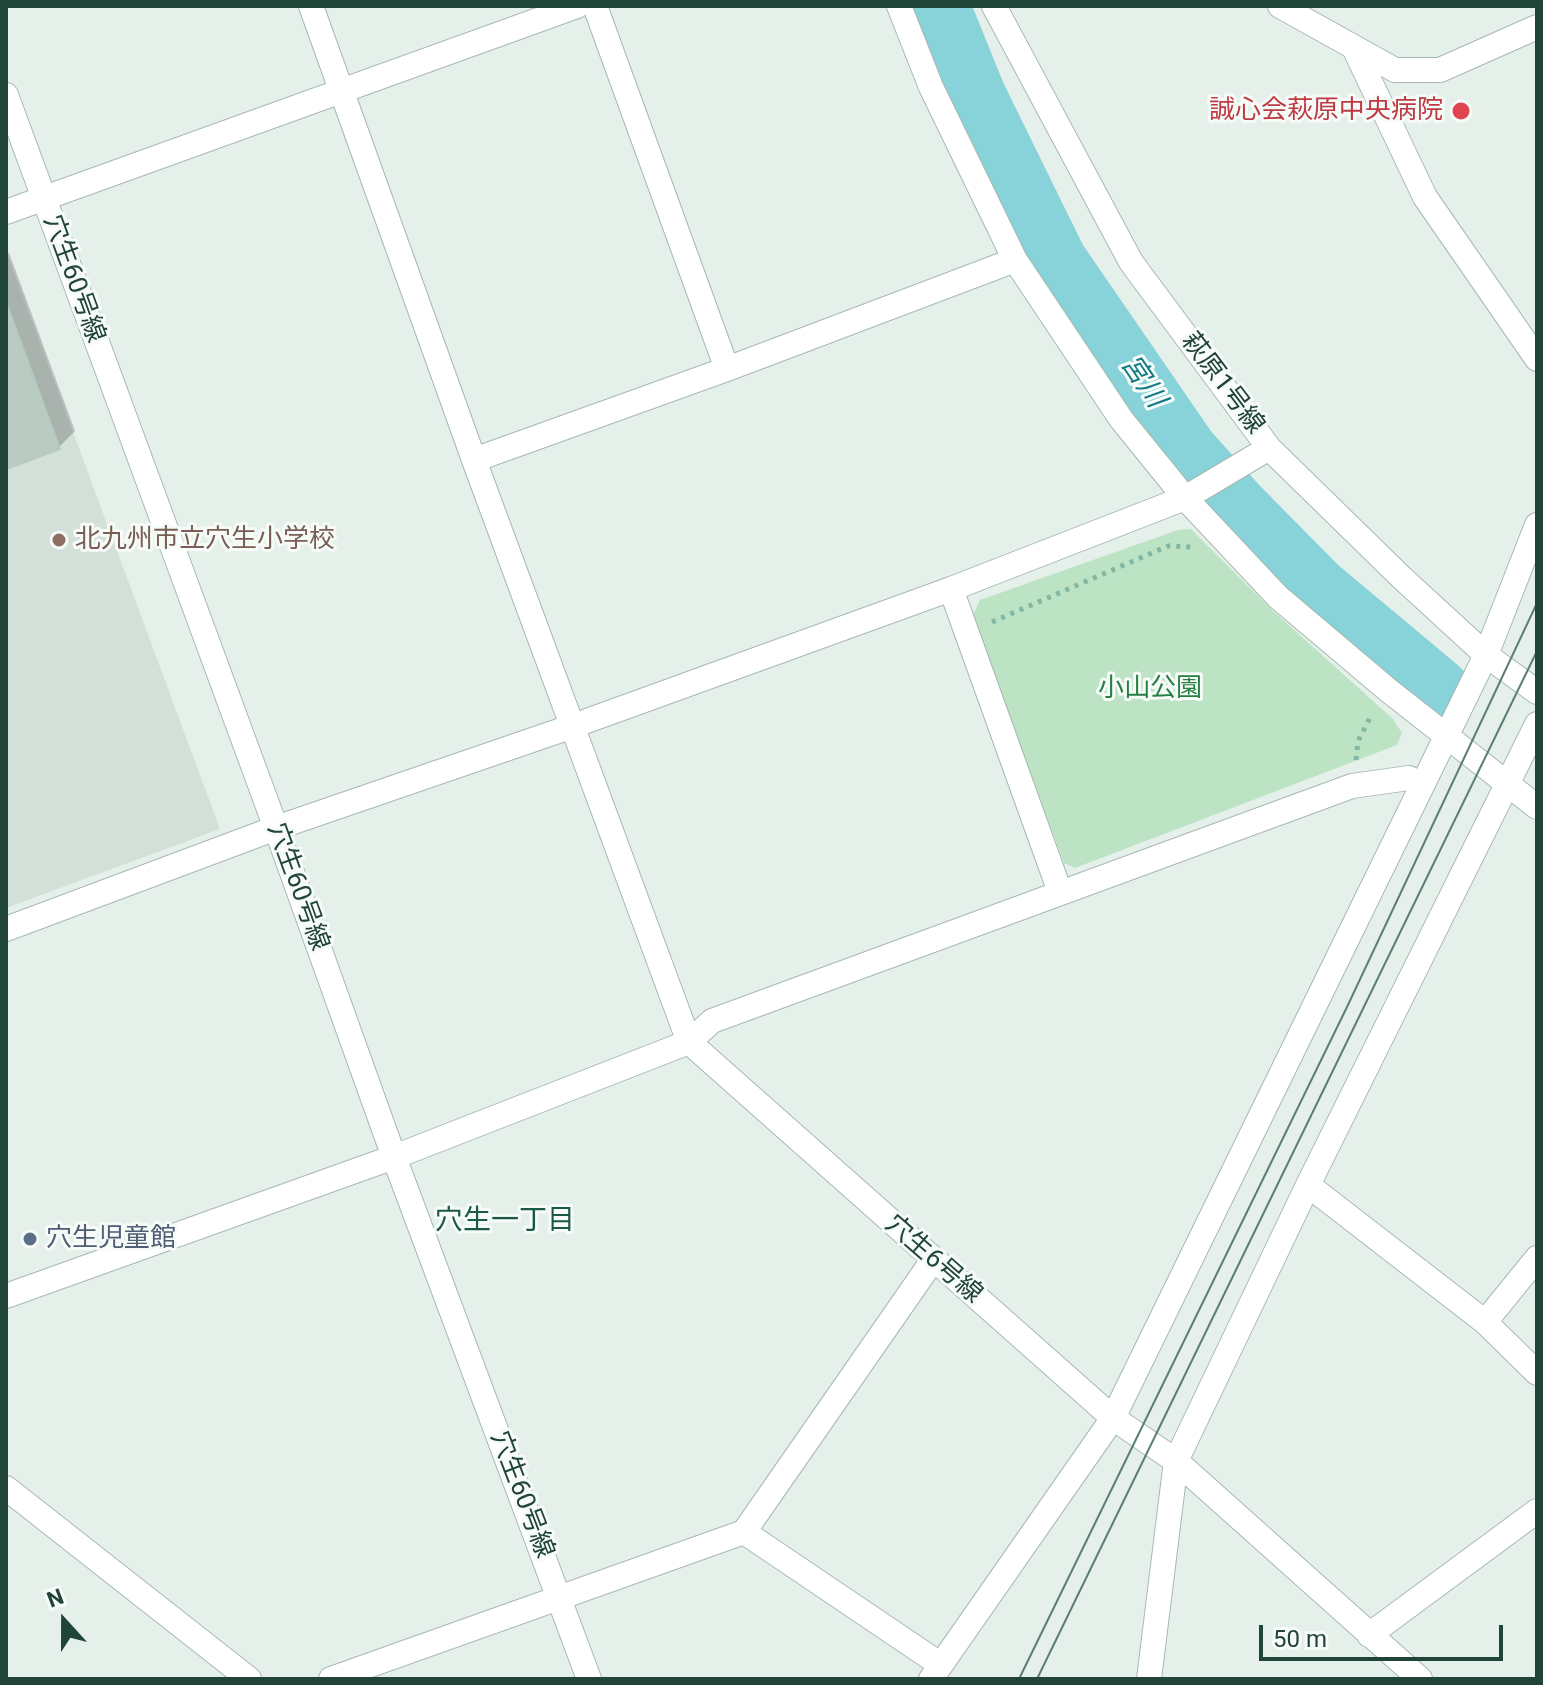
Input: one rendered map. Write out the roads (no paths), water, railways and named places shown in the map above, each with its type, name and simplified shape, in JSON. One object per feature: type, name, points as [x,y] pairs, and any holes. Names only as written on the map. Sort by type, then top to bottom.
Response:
[{"type":"street","points":[[311,6],[474,460],[689,1042]]},
{"type":"street","points":[[6,212],[577,6]]},
{"type":"street","points":[[595,6],[727,369]]},
{"type":"street","points":[[899,6],[931,87],[1015,260],[1121,419],[1185,498],[1278,597],[1388,690],[1537,807]]},
{"type":"street","name":"萩原1号線","points":[[994,6],[1131,262],[1269,448],[1486,655],[1537,692]]},
{"type":"street","points":[[1280,6],[1395,70],[1440,70],[1537,27]]},
{"type":"street","points":[[1355,50],[1425,197],[1537,359]]},
{"type":"street","name":"穴生60号線","points":[[6,95],[394,1157],[589,1679]]},
{"type":"street","points":[[474,460],[1015,260]]},
{"type":"street","points":[[6,929],[276,828],[573,726],[951,589],[1185,498],[1269,448]]},
{"type":"street","points":[[744,1532],[936,1672],[1113,1418],[1486,655],[1537,525]]},
{"type":"street","points":[[951,589],[1060,892]]},
{"type":"street","points":[[1149,1679],[1176,1461],[1308,1185],[1537,724]]},
{"type":"street","points":[[6,1296],[394,1157],[689,1042],[712,1021],[1352,786],[1409,778],[1421,785]]},
{"type":"street","name":"穴生6号線","points":[[689,1042],[1113,1418],[1176,1461],[1420,1679]]},
{"type":"street","points":[[1308,1185],[1485,1322],[1537,1373]]},
{"type":"street","points":[[1485,1322],[1537,1258]]},
{"type":"street","points":[[331,1679],[744,1532],[933,1260]]},
{"type":"street","points":[[6,1488],[249,1679]]},
{"type":"street","points":[[1369,1635],[1537,1511]]},
{"type":"waterway","name":"宮川","points":[[941,6],[977,95],[1058,260],[1188,449],[1318,586],[1440,688]]},
{"type":"tram line","points":[[1019,1679],[1347,1007],[1537,603]]},
{"type":"tram line","points":[[1037,1679],[1537,651]]},
{"type":"place","name":"誠心会萩原中央病院","points":[[1461,111]]},
{"type":"place","name":"北九州市立穴生小学校","points":[[59,540]]},
{"type":"place","name":"穴生児童館","points":[[30,1239]]},
{"type":"district","name":"穴生一丁目","points":[[505,1222]]},
{"type":"park label","name":"小山公園","points":[[1150,689]]}]
